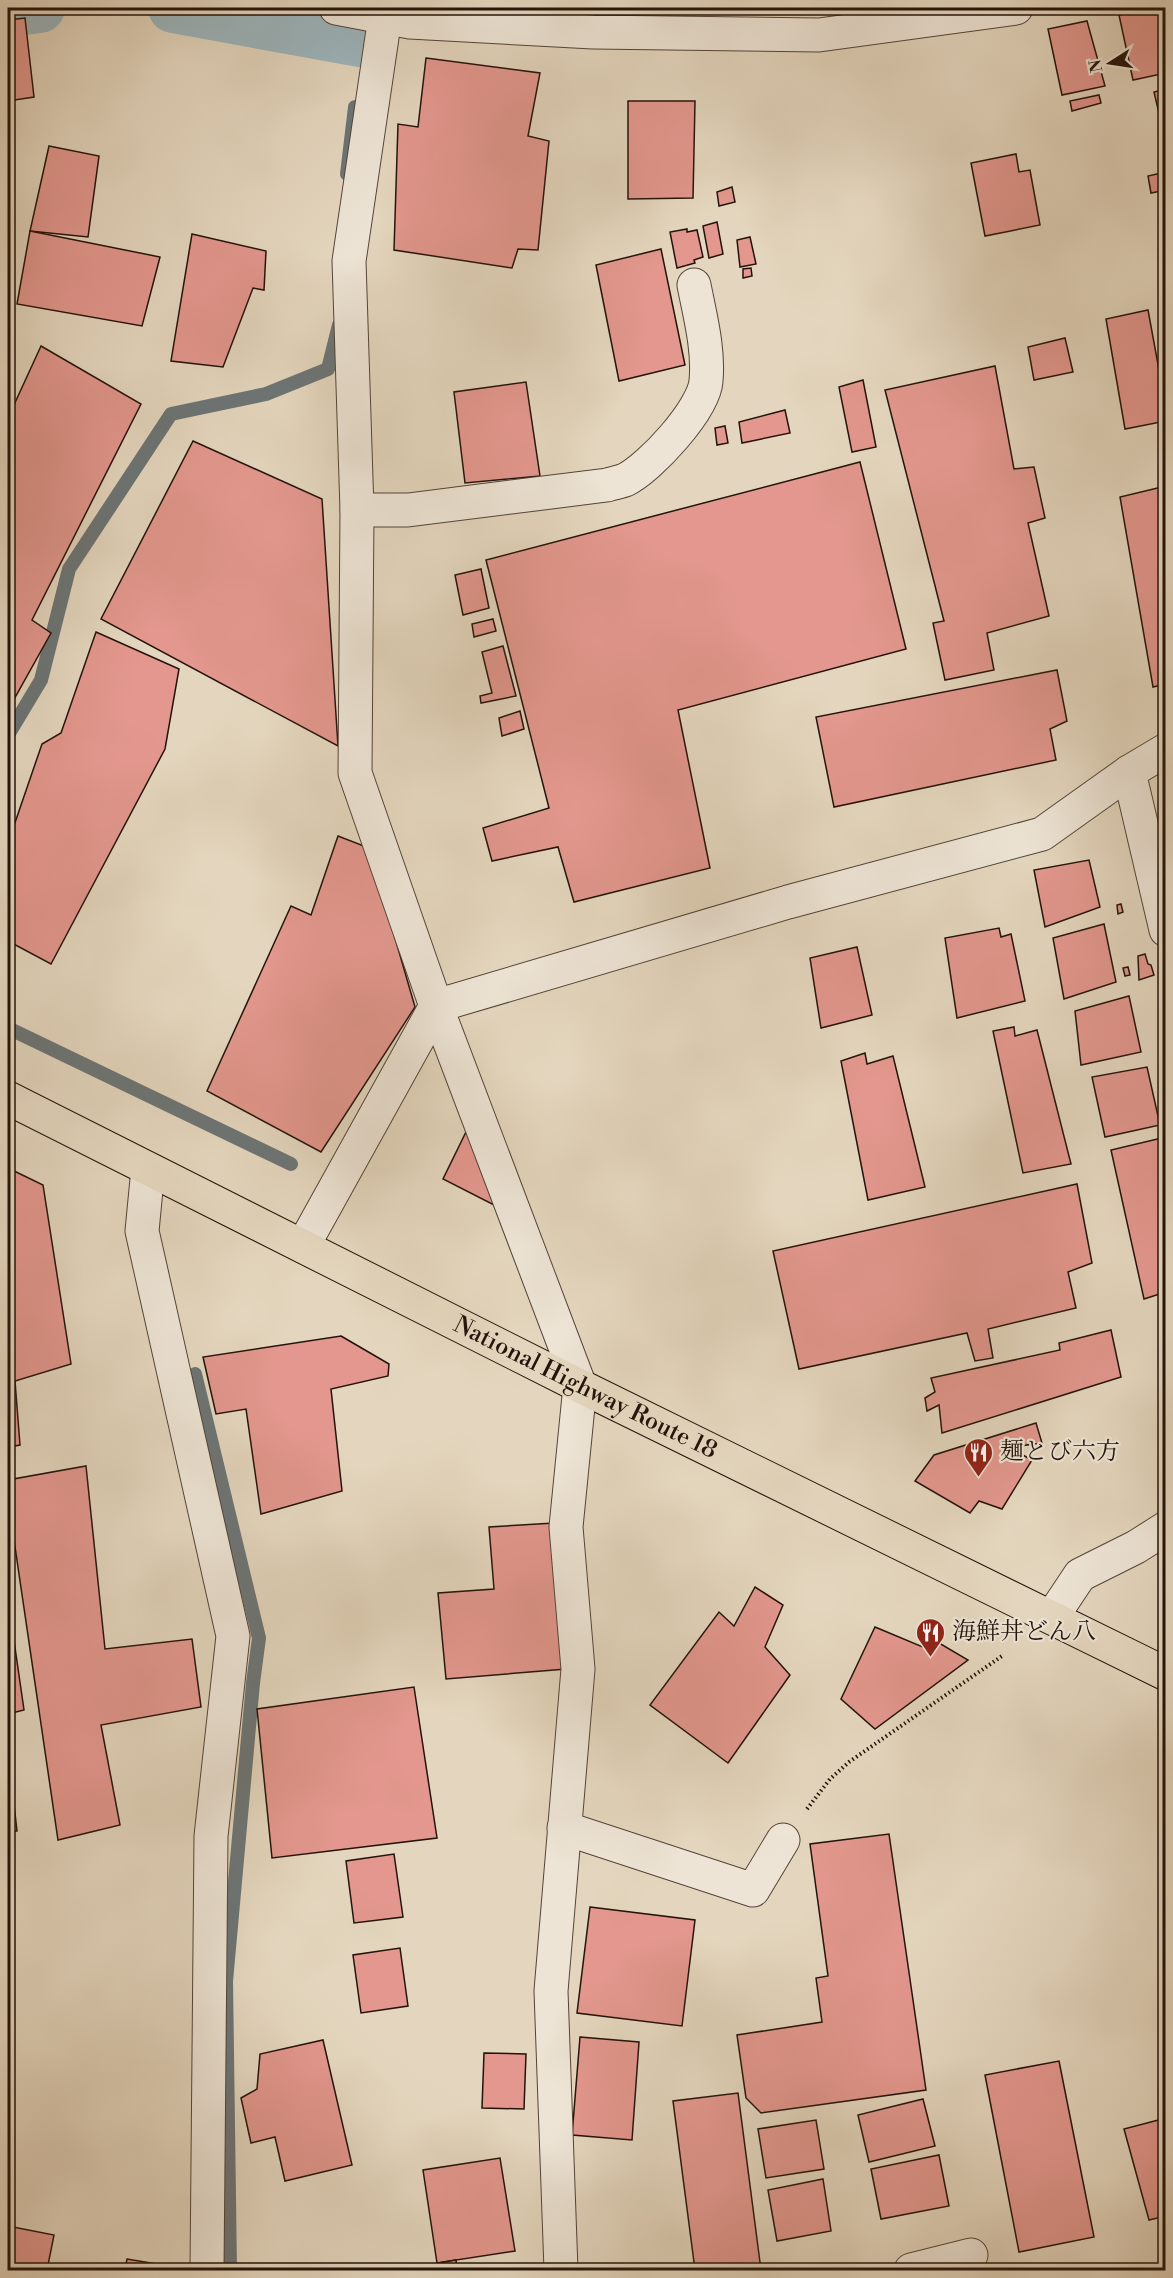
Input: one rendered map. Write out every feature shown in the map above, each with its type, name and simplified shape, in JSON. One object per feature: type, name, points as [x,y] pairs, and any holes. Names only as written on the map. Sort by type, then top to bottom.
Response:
[{"type":"highway","name":"National Highway Route 18","points":[[8,1098],[580,1386],[1166,1674]]},
{"type":"street","points":[[336,8],[410,22],[593,32],[819,35],[1016,8]]},
{"type":"street","points":[[385,17],[349,261],[357,510],[355,773],[436,1006],[580,1386],[566,1527],[578,1669],[551,1991],[561,2271]]},
{"type":"street","points":[[357,510],[408,510],[608,485],[626,479],[650,463],[678,433],[695,408],[706,385],[707,357],[694,285]]},
{"type":"street","points":[[303,1246],[436,1006],[788,902],[1042,834],[1130,772],[1166,750]]},
{"type":"street","points":[[1130,772],[1166,930]]},
{"type":"street","points":[[148,1169],[142,1231],[233,1636],[211,1836],[207,2271]]},
{"type":"street","points":[[1052,1617],[1080,1575],[1136,1547],[1166,1528]]},
{"type":"street","points":[[564,1828],[753,1890],[783,1840]]},
{"type":"street","points":[[911,2271],[971,2255]]},
{"type":"path","points":[[783,1840],[830,1779],[849,1762],[1002,1656]]},
{"type":"building","points":[[1163,8],[1166,18],[1166,73],[1133,80],[1119,15]]},
{"type":"building","points":[[25,18],[34,97],[8,101],[8,20]]},
{"type":"building","points":[[1087,21],[1105,86],[1062,95],[1048,29]]},
{"type":"building","points":[[426,58],[540,73],[528,136],[549,141],[538,250],[518,249],[512,268],[394,250],[398,124],[418,127]]},
{"type":"building","points":[[1166,89],[1166,143],[1154,92]]},
{"type":"building","points":[[1099,95],[1101,103],[1072,111],[1070,101]]},
{"type":"building","points":[[628,101],[695,101],[693,198],[628,199]]},
{"type":"building","points":[[8,138],[13,174],[8,175]]},
{"type":"building","points":[[49,146],[99,156],[88,237],[30,231]]},
{"type":"building","points":[[1016,154],[1019,172],[1030,170],[1040,225],[985,236],[971,163]]},
{"type":"building","points":[[1166,172],[1166,190],[1151,193],[1148,176]]},
{"type":"building","points":[[732,187],[735,202],[719,206],[717,192]]},
{"type":"building","points":[[717,222],[723,254],[709,258],[703,226]]},
{"type":"building","points":[[687,229],[687,232],[697,230],[703,257],[694,260],[695,263],[677,268],[670,232]]},
{"type":"building","points":[[30,231],[160,257],[142,326],[17,304]]},
{"type":"building","points":[[192,234],[266,251],[264,290],[253,288],[223,367],[171,361]]},
{"type":"building","points":[[750,237],[756,264],[740,267],[737,240]]},
{"type":"building","points":[[661,249],[685,365],[619,381],[596,265]]},
{"type":"building","points":[[751,268],[752,276],[743,278],[743,269]]},
{"type":"building","points":[[1148,310],[1166,408],[1166,421],[1125,429],[1106,319]]},
{"type":"building","points":[[1065,338],[1073,372],[1034,380],[1028,347]]},
{"type":"building","points":[[41,346],[141,404],[32,620],[51,633],[8,710],[8,418]]},
{"type":"building","points":[[995,366],[1014,469],[1034,467],[1045,518],[1028,523],[1049,616],[987,633],[994,670],[945,680],[933,623],[944,621],[885,390]]},
{"type":"building","points":[[863,380],[876,447],[852,452],[839,387]]},
{"type":"building","points":[[526,382],[540,476],[465,483],[454,392]]},
{"type":"building","points":[[785,410],[790,433],[742,443],[739,422]]},
{"type":"building","points":[[725,426],[728,443],[717,445],[715,428]]},
{"type":"building","points":[[193,441],[322,499],[338,746],[101,619]]},
{"type":"building","points":[[860,462],[906,649],[678,710],[710,868],[574,902],[558,847],[492,861],[483,828],[549,808],[486,560]]},
{"type":"building","points":[[1166,486],[1166,684],[1153,687],[1120,497]]},
{"type":"building","points":[[481,569],[489,608],[463,615],[455,575]]},
{"type":"building","points":[[493,619],[496,631],[474,637],[472,624]]},
{"type":"building","points":[[96,632],[179,669],[165,749],[51,964],[8,941],[8,843],[42,744],[61,733]]},
{"type":"building","points":[[503,646],[516,696],[481,703],[480,696],[492,693],[482,652]]},
{"type":"building","points":[[1057,670],[1067,721],[1050,729],[1056,760],[834,807],[816,717]]},
{"type":"building","points":[[520,711],[524,729],[502,736],[499,718]]},
{"type":"building","points":[[338,836],[369,848],[415,1007],[321,1152],[207,1091],[291,906],[311,915]]},
{"type":"building","points":[[1089,860],[1100,907],[1045,927],[1034,870]]},
{"type":"building","points":[[1121,904],[1123,912],[1118,914],[1117,905]]},
{"type":"building","points":[[1104,924],[1116,982],[1064,999],[1053,938]]},
{"type":"building","points":[[999,928],[1001,937],[1011,934],[1025,1001],[957,1018],[945,938]]},
{"type":"building","points":[[857,947],[872,1015],[821,1028],[810,958]]},
{"type":"building","points":[[1145,954],[1154,975],[1139,980],[1138,956]]},
{"type":"building","points":[[1128,967],[1130,975],[1125,976],[1123,968]]},
{"type":"building","points":[[1129,996],[1141,1052],[1081,1065],[1075,1011]]},
{"type":"building","points":[[1014,1027],[1015,1036],[1037,1030],[1071,1164],[1023,1173],[993,1031]]},
{"type":"building","points":[[865,1053],[867,1064],[893,1056],[925,1187],[868,1200],[841,1061]]},
{"type":"building","points":[[1147,1067],[1160,1125],[1105,1137],[1092,1077]]},
{"type":"building","points":[[467,1130],[494,1205],[443,1179]]},
{"type":"building","points":[[1166,1137],[1166,1292],[1144,1299],[1111,1150]]},
{"type":"building","points":[[8,1168],[43,1185],[71,1364],[15,1381],[20,1445],[8,1447]]},
{"type":"building","points":[[1077,1184],[1092,1263],[1068,1272],[1076,1308],[988,1329],[993,1358],[975,1361],[967,1333],[799,1369],[773,1251]]},
{"type":"building","points":[[1111,1330],[1121,1377],[942,1433],[939,1405],[927,1411],[925,1398],[935,1392],[931,1378],[1060,1350],[1059,1343]]},
{"type":"building","points":[[341,1336],[389,1364],[388,1376],[331,1389],[342,1491],[261,1514],[246,1409],[216,1414],[203,1357]]},
{"type":"building","points":[[1036,1423],[1042,1443],[1019,1446],[1021,1454],[1032,1460],[1002,1509],[979,1501],[970,1513],[915,1481],[934,1455]]},
{"type":"building","points":[[86,1466],[105,1649],[192,1639],[201,1707],[101,1725],[120,1825],[58,1840],[8,1499],[8,1480]]},
{"type":"building","points":[[554,1523],[566,1669],[446,1679],[438,1593],[494,1589],[489,1527]]},
{"type":"building","points":[[755,1587],[783,1605],[765,1647],[790,1675],[728,1763],[650,1705],[719,1612],[734,1626]]},
{"type":"building","points":[[8,1599],[24,1710],[8,1714]]},
{"type":"building","points":[[875,1627],[925,1648],[934,1640],[968,1660],[875,1729],[841,1699]]},
{"type":"building","points":[[414,1687],[437,1838],[272,1858],[257,1709]]},
{"type":"building","points":[[8,1752],[17,1831],[8,1833]]},
{"type":"building","points":[[889,1834],[926,2090],[761,2113],[746,2098],[737,2035],[822,2022],[816,1978],[828,1976],[810,1844]]},
{"type":"building","points":[[394,1854],[403,1917],[354,1923],[346,1861]]},
{"type":"building","points":[[590,1907],[695,1920],[682,2026],[577,2013]]},
{"type":"building","points":[[400,1948],[408,2006],[361,2013],[353,1955]]},
{"type":"building","points":[[580,2037],[639,2042],[632,2140],[572,2135]]},
{"type":"building","points":[[323,2040],[352,2165],[285,2181],[275,2137],[251,2143],[241,2098],[257,2089],[260,2054]]},
{"type":"building","points":[[484,2053],[526,2054],[524,2109],[482,2108]]},
{"type":"building","points":[[1059,2061],[1094,2237],[1019,2252],[985,2075]]},
{"type":"building","points":[[738,2093],[761,2270],[695,2270],[673,2101]]},
{"type":"building","points":[[923,2099],[935,2146],[869,2162],[858,2115]]},
{"type":"building","points":[[1166,2118],[1166,2216],[1149,2220],[1124,2129]]},
{"type":"building","points":[[816,2120],[824,2169],[766,2178],[758,2129]]},
{"type":"building","points":[[939,2155],[949,2206],[881,2219],[871,2169]]},
{"type":"building","points":[[500,2158],[515,2251],[437,2263],[423,2170]]},
{"type":"building","points":[[823,2179],[831,2231],[777,2241],[768,2190]]},
{"type":"building","points":[[8,2226],[54,2235],[47,2270],[8,2270]]},
{"type":"building","points":[[127,2259],[192,2270],[125,2270]]},
{"type":"building","points":[[456,2260],[457,2270],[428,2270],[428,2265]]},
{"type":"waterway","points":[[8,12],[40,8]]},
{"type":"waterway","points":[[173,8],[365,43]]},
{"type":"waterway","points":[[347,174],[355,107]]},
{"type":"waterway","points":[[8,735],[41,680],[69,569],[171,414],[266,394],[328,369],[339,325]]},
{"type":"waterway","points":[[8,1028],[291,1164]]},
{"type":"waterway","points":[[195,1374],[259,1638],[226,1981],[230,2270]]},
{"type":"place","name":"麺とび六方","points":[[979,1478]]},
{"type":"place","name":"海鮮丼どん八","points":[[931,1658]]}]
